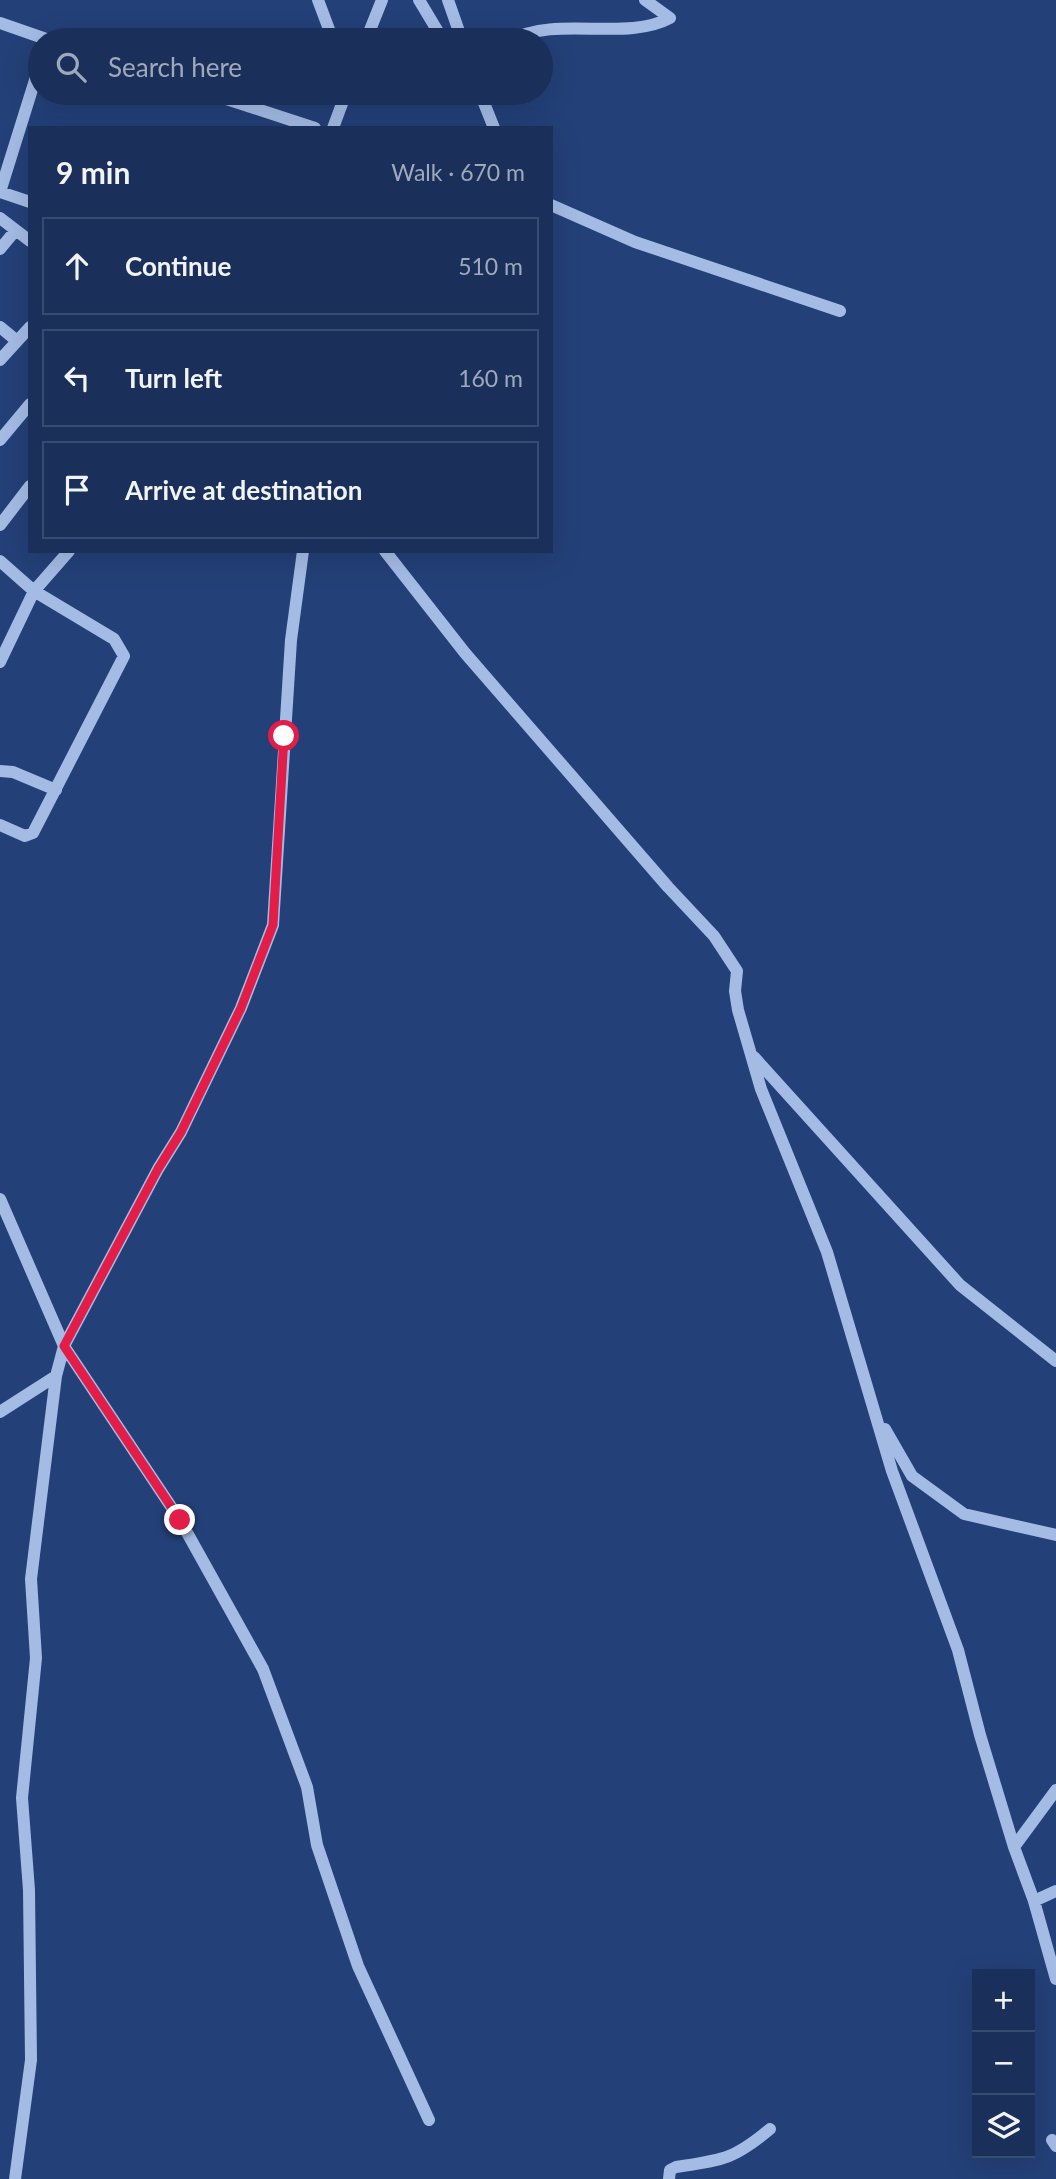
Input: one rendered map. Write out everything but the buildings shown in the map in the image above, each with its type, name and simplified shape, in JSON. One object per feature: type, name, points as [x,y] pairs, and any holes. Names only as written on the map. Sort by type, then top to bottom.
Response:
[{"type":"street","points":[[318,0],[328,28]]},
{"type":"street","points":[[371,28],[382,0]]},
{"type":"street","points":[[419,0],[436,28]]},
{"type":"street","points":[[447,0],[458,28]]},
{"type":"street","points":[[553,29],[660,24],[670,18],[645,0]]},
{"type":"street","points":[[0,23],[28,33]]},
{"type":"street","points":[[28,102],[0,192],[28,201]]},
{"type":"street","points":[[245,105],[309,126]]},
{"type":"street","points":[[334,126],[342,105]]},
{"type":"street","points":[[485,105],[493,126]]},
{"type":"street","points":[[553,206],[635,242],[840,311]]},
{"type":"street","points":[[0,218],[28,240]]},
{"type":"street","points":[[0,249],[15,231]]},
{"type":"street","points":[[0,327],[17,341]]},
{"type":"street","points":[[0,360],[28,329]]},
{"type":"street","points":[[0,440],[28,406]]},
{"type":"street","points":[[0,525],[28,489]]},
{"type":"street","points":[[0,662],[34,591],[67,553]]},
{"type":"street","points":[[15,2179],[32,2060],[29,1890],[22,1798],[36,1658],[31,1578],[56,1376],[64,1346],[181,1132],[241,1008],[273,925],[291,640],[303,553]]},
{"type":"street","points":[[387,553],[474,663],[668,887],[714,936],[737,971],[735,991],[761,1089],[827,1252],[892,1471],[958,1650],[1014,1847],[1034,1901],[1056,1979]]},
{"type":"street","points":[[0,561],[34,591],[114,639],[124,656],[31,835],[22,835],[0,825]]},
{"type":"street","points":[[0,771],[13,772],[56,790]]},
{"type":"street","points":[[753,1056],[960,1285],[1056,1362]]},
{"type":"street","points":[[0,1199],[64,1346],[180,1520],[267,1679],[307,1787],[317,1845],[358,1966],[429,2120]]},
{"type":"street","points":[[0,1412],[56,1376]]},
{"type":"street","points":[[874,1410],[912,1476],[964,1514],[1056,1535]]},
{"type":"street","points":[[1014,1847],[1056,1790]]},
{"type":"street","points":[[1034,1901],[1056,1891]]},
{"type":"street","points":[[669,2179],[670,2170],[676,2166],[725,2160],[739,2154],[770,2129]]},
{"type":"route","points":[[180,1520],[64,1346],[158,1169],[181,1132],[241,1008],[273,925],[284,736]]}]
